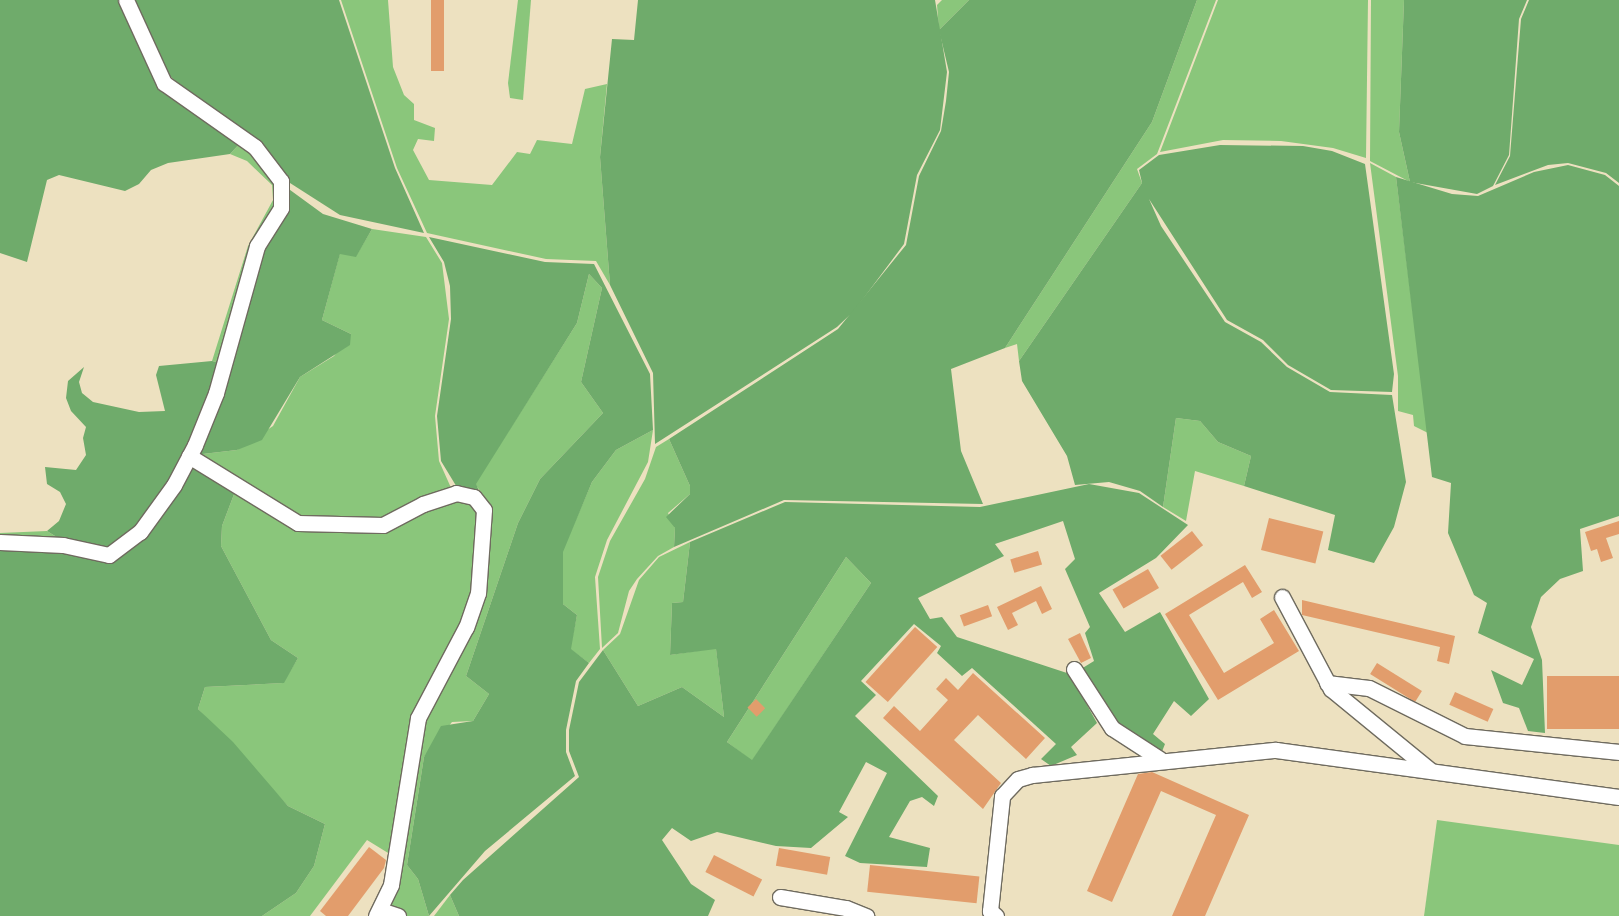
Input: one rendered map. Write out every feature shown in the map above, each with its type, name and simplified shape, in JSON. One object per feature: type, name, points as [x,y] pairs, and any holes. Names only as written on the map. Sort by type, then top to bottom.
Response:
[{"type":"street","points":[[0,542],[63,544],[103,555],[115,553],[140,532],[189,456],[216,392],[257,246],[281,208],[282,189],[274,170],[245,137],[164,83],[126,0]]},
{"type":"street","points":[[189,456],[298,523],[383,525],[423,504],[456,493],[474,497],[484,510],[478,593],[466,626],[418,718],[391,885],[378,913],[398,916]]},
{"type":"street","points":[[1282,597],[1327,683],[1430,770]]},
{"type":"street","points":[[1074,669],[1112,728],[1139,750],[1164,761]]},
{"type":"street","points":[[1327,683],[1369,688],[1464,736],[1619,752]]},
{"type":"street","points":[[996,916],[990,911],[995,841],[1002,796],[1018,780],[1164,761],[1276,750],[1619,797]]},
{"type":"street","points":[[780,897],[846,908],[866,916]]},
{"type":"green space","points":[[0,0],[122,0],[155,75],[243,140],[230,154],[168,163],[151,170],[139,184],[125,191],[59,175],[47,180],[27,262],[0,253]]},
{"type":"green space","points":[[132,0],[339,0],[395,168],[424,233],[340,215],[290,183],[246,131],[187,92],[166,72]]},
{"type":"green space","points":[[341,0],[388,0],[393,67],[404,95],[414,104],[414,120],[435,128],[434,141],[418,139],[413,150],[429,180],[492,185],[517,152],[530,154],[537,140],[572,144],[585,89],[607,84],[600,157],[610,285],[596,261],[546,259],[427,233],[397,168]]},
{"type":"green space","points":[[518,0],[531,0],[523,100],[510,98],[508,83]]},
{"type":"green space","points":[[638,0],[935,0],[947,72],[940,130],[917,175],[904,244],[854,311],[837,327],[655,444],[653,373],[610,285],[600,157],[612,39],[634,40]]},
{"type":"green space","points":[[942,0],[969,0],[939,30],[937,5]]},
{"type":"green space","points":[[969,0],[1197,0],[1152,122],[1005,348],[951,369],[961,451],[983,504],[784,500],[674,547],[675,528],[666,517],[690,494],[690,486],[669,439],[838,329],[906,245],[919,176],[941,131],[946,101],[949,72],[939,30]]},
{"type":"green space","points":[[1197,0],[1216,0],[1157,154],[1137,169],[1142,183],[1019,361],[1017,344],[1005,348],[1152,122]]},
{"type":"green space","points":[[1218,0],[1368,0],[1366,158],[1333,148],[1281,141],[1223,140],[1160,152]]},
{"type":"green space","points":[[1371,0],[1404,0],[1399,132],[1410,182],[1370,161]]},
{"type":"green space","points":[[1404,0],[1527,0],[1519,19],[1509,155],[1493,186],[1477,194],[1410,182],[1399,132]]},
{"type":"green space","points":[[1529,0],[1619,0],[1619,183],[1606,173],[1568,163],[1548,165],[1495,185],[1510,156],[1521,19]]},
{"type":"green space","points":[[243,140],[279,190],[221,363],[212,361],[248,246],[273,200],[272,185],[247,161],[230,154]]},
{"type":"green space","points":[[1220,145],[1303,146],[1332,151],[1365,164],[1394,374],[1392,392],[1331,390],[1288,365],[1263,340],[1227,320],[1149,199],[1161,226],[1225,322],[1261,342],[1287,367],[1330,392],[1392,395],[1406,482],[1394,527],[1374,563],[1328,550],[1335,515],[1244,486],[1251,456],[1218,442],[1200,421],[1176,418],[1163,507],[1140,491],[1109,482],[1075,485],[1067,456],[1022,381],[1019,361],[1142,183],[1139,170],[1159,155]]},
{"type":"green space","points":[[1370,163],[1396,177],[1428,433],[1414,426],[1413,415],[1398,411],[1398,376]]},
{"type":"green space","points":[[1568,165],[1605,175],[1619,186],[1619,516],[1580,529],[1583,571],[1560,579],[1541,597],[1531,627],[1542,660],[1545,733],[1528,731],[1519,708],[1503,703],[1491,670],[1522,685],[1534,659],[1478,633],[1487,603],[1474,595],[1448,533],[1451,483],[1432,477],[1396,177],[1452,194],[1478,196],[1534,172]]},
{"type":"green space","points":[[286,187],[323,214],[372,229],[356,257],[340,254],[322,320],[351,334],[350,345],[300,377],[262,440],[237,450],[194,455],[259,251]]},
{"type":"green space","points":[[372,229],[426,237],[442,263],[449,319],[435,416],[439,461],[452,490],[393,519],[300,519],[194,455],[237,450],[273,426],[300,377],[334,356],[351,334],[322,320],[340,253],[356,256]]},
{"type":"green space","points":[[429,237],[545,262],[594,264],[650,374],[653,430],[616,450],[592,482],[563,552],[563,604],[577,615],[571,649],[589,663],[576,681],[566,730],[566,752],[575,776],[485,851],[429,916],[418,879],[407,865],[424,757],[441,726],[473,721],[489,694],[466,676],[518,523],[540,479],[603,413],[581,382],[602,288],[589,274],[577,323],[476,484],[487,509],[458,489],[441,461],[437,416],[451,319],[450,286],[444,262]]},
{"type":"green space","points":[[589,274],[602,288],[581,382],[603,413],[540,479],[518,523],[466,676],[489,694],[473,721],[452,722],[424,757],[407,865],[418,879],[429,916],[402,916],[384,907],[417,736],[469,627],[483,495],[475,484],[577,323]]},
{"type":"green space","points":[[212,361],[221,363],[213,391],[159,502],[114,550],[63,541],[47,531],[59,521],[66,504],[60,492],[47,484],[45,467],[76,470],[86,455],[83,438],[86,427],[71,411],[66,398],[68,381],[84,367],[79,382],[82,393],[93,402],[139,412],[165,411],[156,375],[159,366]]},
{"type":"green space","points":[[1176,418],[1200,421],[1218,442],[1251,456],[1244,486],[1195,471],[1186,521],[1163,507]]},
{"type":"green space","points":[[653,430],[648,462],[607,540],[595,577],[600,649],[589,663],[570,649],[577,615],[563,604],[562,552],[592,482],[616,450]]},
{"type":"green space","points":[[669,439],[690,486],[690,494],[668,513],[675,528],[674,547],[658,556],[637,579],[629,591],[618,633],[602,648],[598,577],[610,541],[645,479],[656,447]]},
{"type":"green space","points":[[195,463],[236,489],[222,526],[221,546],[271,640],[298,658],[284,683],[205,687],[198,709],[233,742],[288,806],[325,824],[314,866],[296,893],[262,916],[0,916],[0,545],[119,556],[142,537]]},
{"type":"green space","points":[[1089,484],[1139,493],[1188,525],[1156,558],[1099,593],[1125,632],[1160,612],[1209,699],[1191,716],[1174,701],[1153,734],[1165,744],[1161,754],[1121,729],[1081,669],[1094,661],[1085,633],[1090,627],[1065,569],[1075,559],[1063,521],[995,544],[1004,556],[918,598],[930,619],[942,617],[957,637],[1070,674],[1097,723],[1071,747],[1077,755],[1051,766],[1041,759],[1056,744],[972,668],[962,676],[937,653],[941,646],[914,624],[861,681],[876,695],[855,716],[938,796],[934,806],[922,797],[910,801],[889,837],[930,848],[927,867],[860,863],[845,856],[887,773],[866,762],[839,812],[848,817],[811,848],[776,846],[717,832],[691,841],[672,828],[662,840],[691,884],[715,900],[708,916],[459,916],[450,895],[463,880],[579,777],[569,751],[569,730],[579,682],[603,650],[638,706],[682,687],[724,717],[716,649],[670,655],[672,603],[683,602],[690,542],[785,502],[980,507]],"holes":[[[846,557],[871,583],[752,760],[727,742]]]},
{"type":"green space","points":[[236,489],[274,515],[360,529],[449,497],[479,504],[476,592],[416,718],[393,856],[367,840],[310,916],[262,916],[296,893],[314,866],[325,824],[288,806],[198,709],[205,687],[283,683],[298,658],[271,640],[221,546],[222,526]]},
{"type":"green space","points":[[47,531],[63,541],[0,539],[0,533]]},
{"type":"green space","points":[[690,542],[683,602],[672,603],[670,655],[716,648],[724,717],[682,687],[638,706],[603,650],[620,634],[639,580],[659,557]]},
{"type":"green space","points":[[846,557],[871,583],[752,761],[727,742]]},
{"type":"green space","points":[[1437,820],[1619,845],[1619,916],[1424,916]]},
{"type":"green space","points":[[450,895],[459,916],[434,916]]},
{"type":"building","points":[[431,0],[444,0],[444,71],[431,71]]},
{"type":"building","points":[[1269,518],[1323,532],[1315,564],[1261,550]]},
{"type":"building","points":[[1619,521],[1619,534],[1606,538],[1613,558],[1601,562],[1597,549],[1591,551],[1585,532]]},
{"type":"building","points":[[1192,531],[1203,545],[1172,570],[1160,556]]},
{"type":"building","points":[[1038,551],[1042,564],[1014,573],[1010,559]]},
{"type":"building","points":[[1245,565],[1262,592],[1252,598],[1243,582],[1189,615],[1224,673],[1274,643],[1260,619],[1274,610],[1299,651],[1218,700],[1165,614]]},
{"type":"building","points":[[1148,569],[1159,588],[1123,609],[1112,590]]},
{"type":"building","points":[[1041,586],[1052,609],[1042,614],[1036,601],[1012,613],[1018,625],[1008,630],[997,607]]},
{"type":"building","points":[[1302,600],[1455,636],[1449,664],[1437,661],[1440,647],[1302,615]]},
{"type":"building","points":[[988,605],[992,616],[964,627],[960,615]]},
{"type":"building","points":[[915,627],[937,647],[888,702],[865,682]]},
{"type":"building","points":[[1080,633],[1091,658],[1081,663],[1068,639]]},
{"type":"building","points":[[1377,663],[1422,691],[1415,702],[1370,674]]},
{"type":"building","points":[[973,673],[1045,738],[1026,759],[978,715],[954,740],[1001,783],[983,809],[883,718],[894,706],[920,731],[948,700],[936,689],[946,678],[958,690]]},
{"type":"building","points":[[1547,676],[1619,676],[1619,729],[1547,729]]},
{"type":"building","points":[[1455,692],[1493,709],[1488,722],[1449,705]]},
{"type":"building","points":[[756,699],[765,708],[757,717],[748,707]]},
{"type":"building","points":[[1152,772],[1249,815],[1205,916],[1172,916],[1216,815],[1161,791],[1112,902],[1087,891],[1138,774]]},
{"type":"building","points":[[369,847],[386,860],[384,868],[348,916],[326,916],[320,911]]},
{"type":"building","points":[[779,848],[830,857],[827,875],[776,866]]},
{"type":"building","points":[[714,855],[762,880],[753,896],[705,872]]},
{"type":"building","points":[[870,865],[979,876],[977,903],[867,892]]}]
